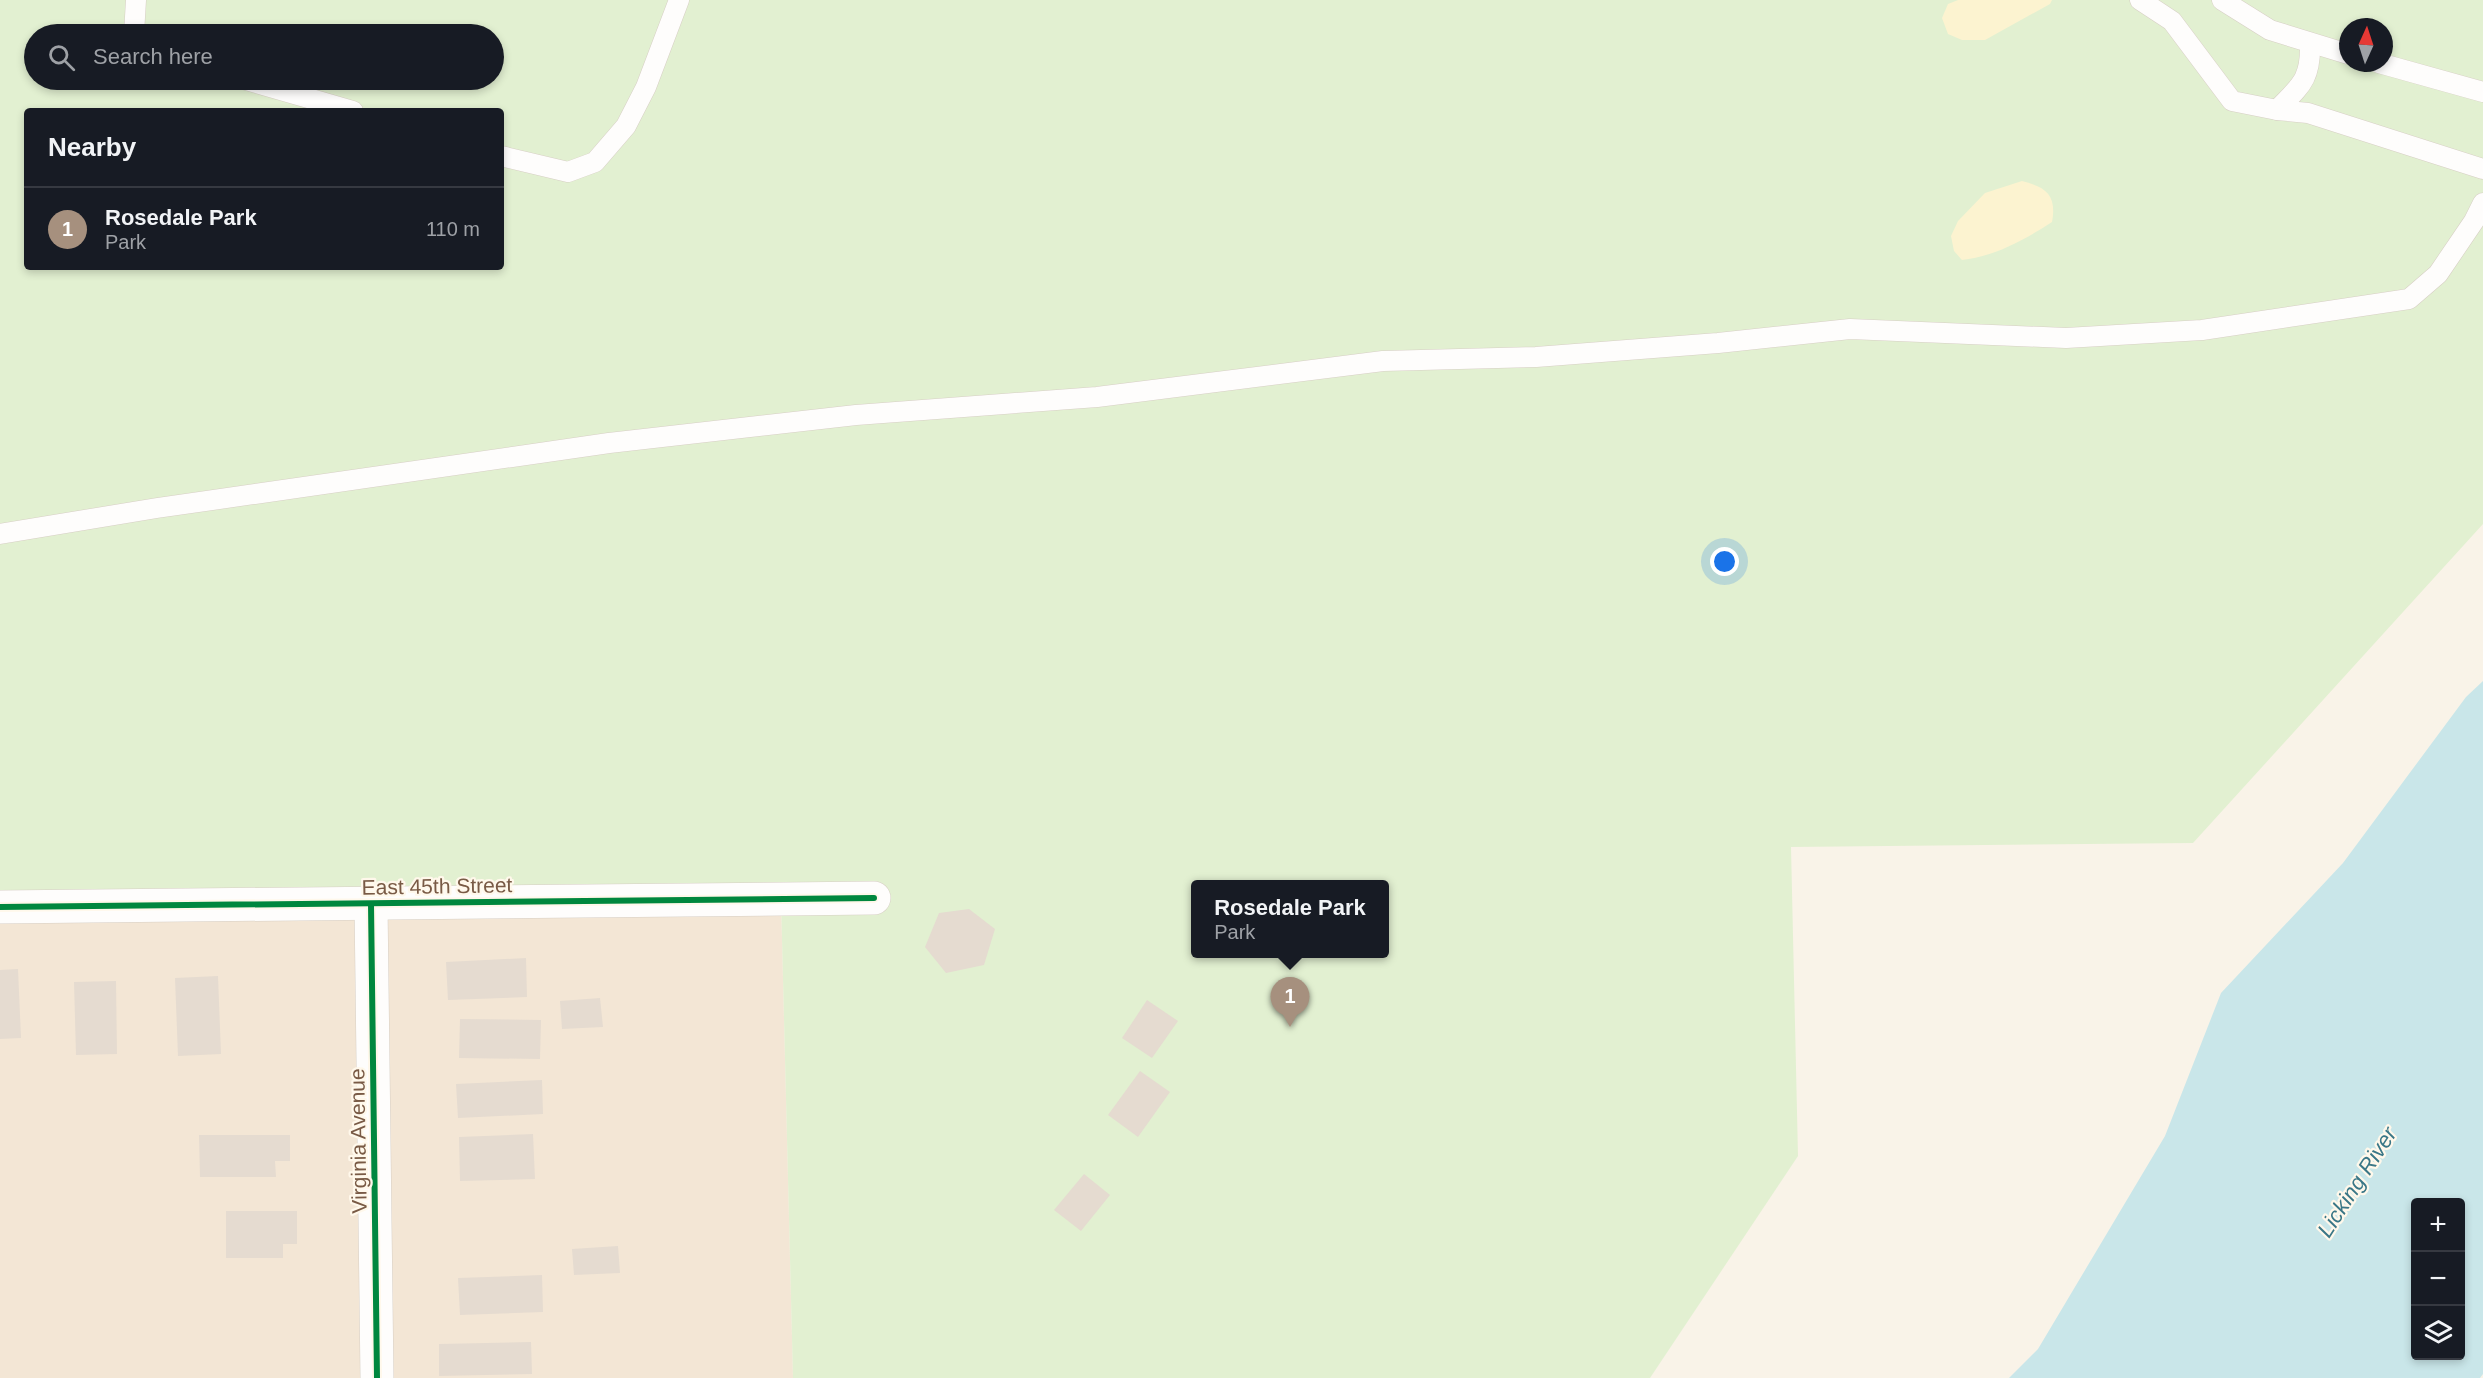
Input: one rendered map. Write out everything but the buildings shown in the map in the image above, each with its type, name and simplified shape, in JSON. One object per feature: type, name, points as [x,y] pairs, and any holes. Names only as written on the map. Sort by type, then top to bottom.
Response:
[{"type":"street","name":"East 45th Street","points":[[0,907],[874,898]]},
{"type":"street","name":"Virginia Avenue","points":[[371,904],[377,1378]]},
{"type":"lane","points":[[135,24],[136,0]]},
{"type":"lane","points":[[504,157],[568,172],[595,162],[626,126],[646,87],[679,0]]},
{"type":"lane","points":[[2140,0],[2172,21],[2232,101],[2277,110],[2308,113],[2483,169]]},
{"type":"lane","points":[[2222,0],[2270,30],[2339,52]]},
{"type":"lane","points":[[2277,110],[2298,88],[2311,67],[2310,44]]},
{"type":"lane","points":[[2393,67],[2483,92]]},
{"type":"lane","points":[[281,90],[343,108]]},
{"type":"lane","points":[[0,534],[169,506],[609,443],[856,415],[1097,397],[1383,361],[1536,357],[1718,343],[1850,329],[2066,338],[2202,330],[2409,299],[2438,274],[2474,221],[2483,203]]},
{"type":"shaded area","points":[[781,899],[793,1378],[0,1378],[0,907]]},
{"type":"green space","points":[[0,0],[2483,0],[2483,524],[2193,843],[1791,847],[1798,1156],[1650,1378],[793,1378],[781,899],[0,907]]},
{"type":"sand","points":[[1958,0],[2052,0],[2050,4],[1985,40],[1962,40],[1948,34],[1942,18],[1948,4]]},
{"type":"sand","points":[[2022,181],[2038,186],[2048,194],[2053,205],[2052,222],[2009,246],[1962,260],[1954,251],[1951,236],[1958,221],[1985,193]]},
{"type":"water","name":"Licking River","points":[[2483,681],[2483,1374],[2480,1378],[2009,1378],[2038,1349],[2165,1136],[2221,993],[2343,863],[2466,697]]},
{"type":"cycle path","points":[[0,907],[874,898]]},
{"type":"cycle path","points":[[371,904],[377,1378]]},
{"type":"place","name":"Rosedale Park","points":[[1290,1027]]}]
